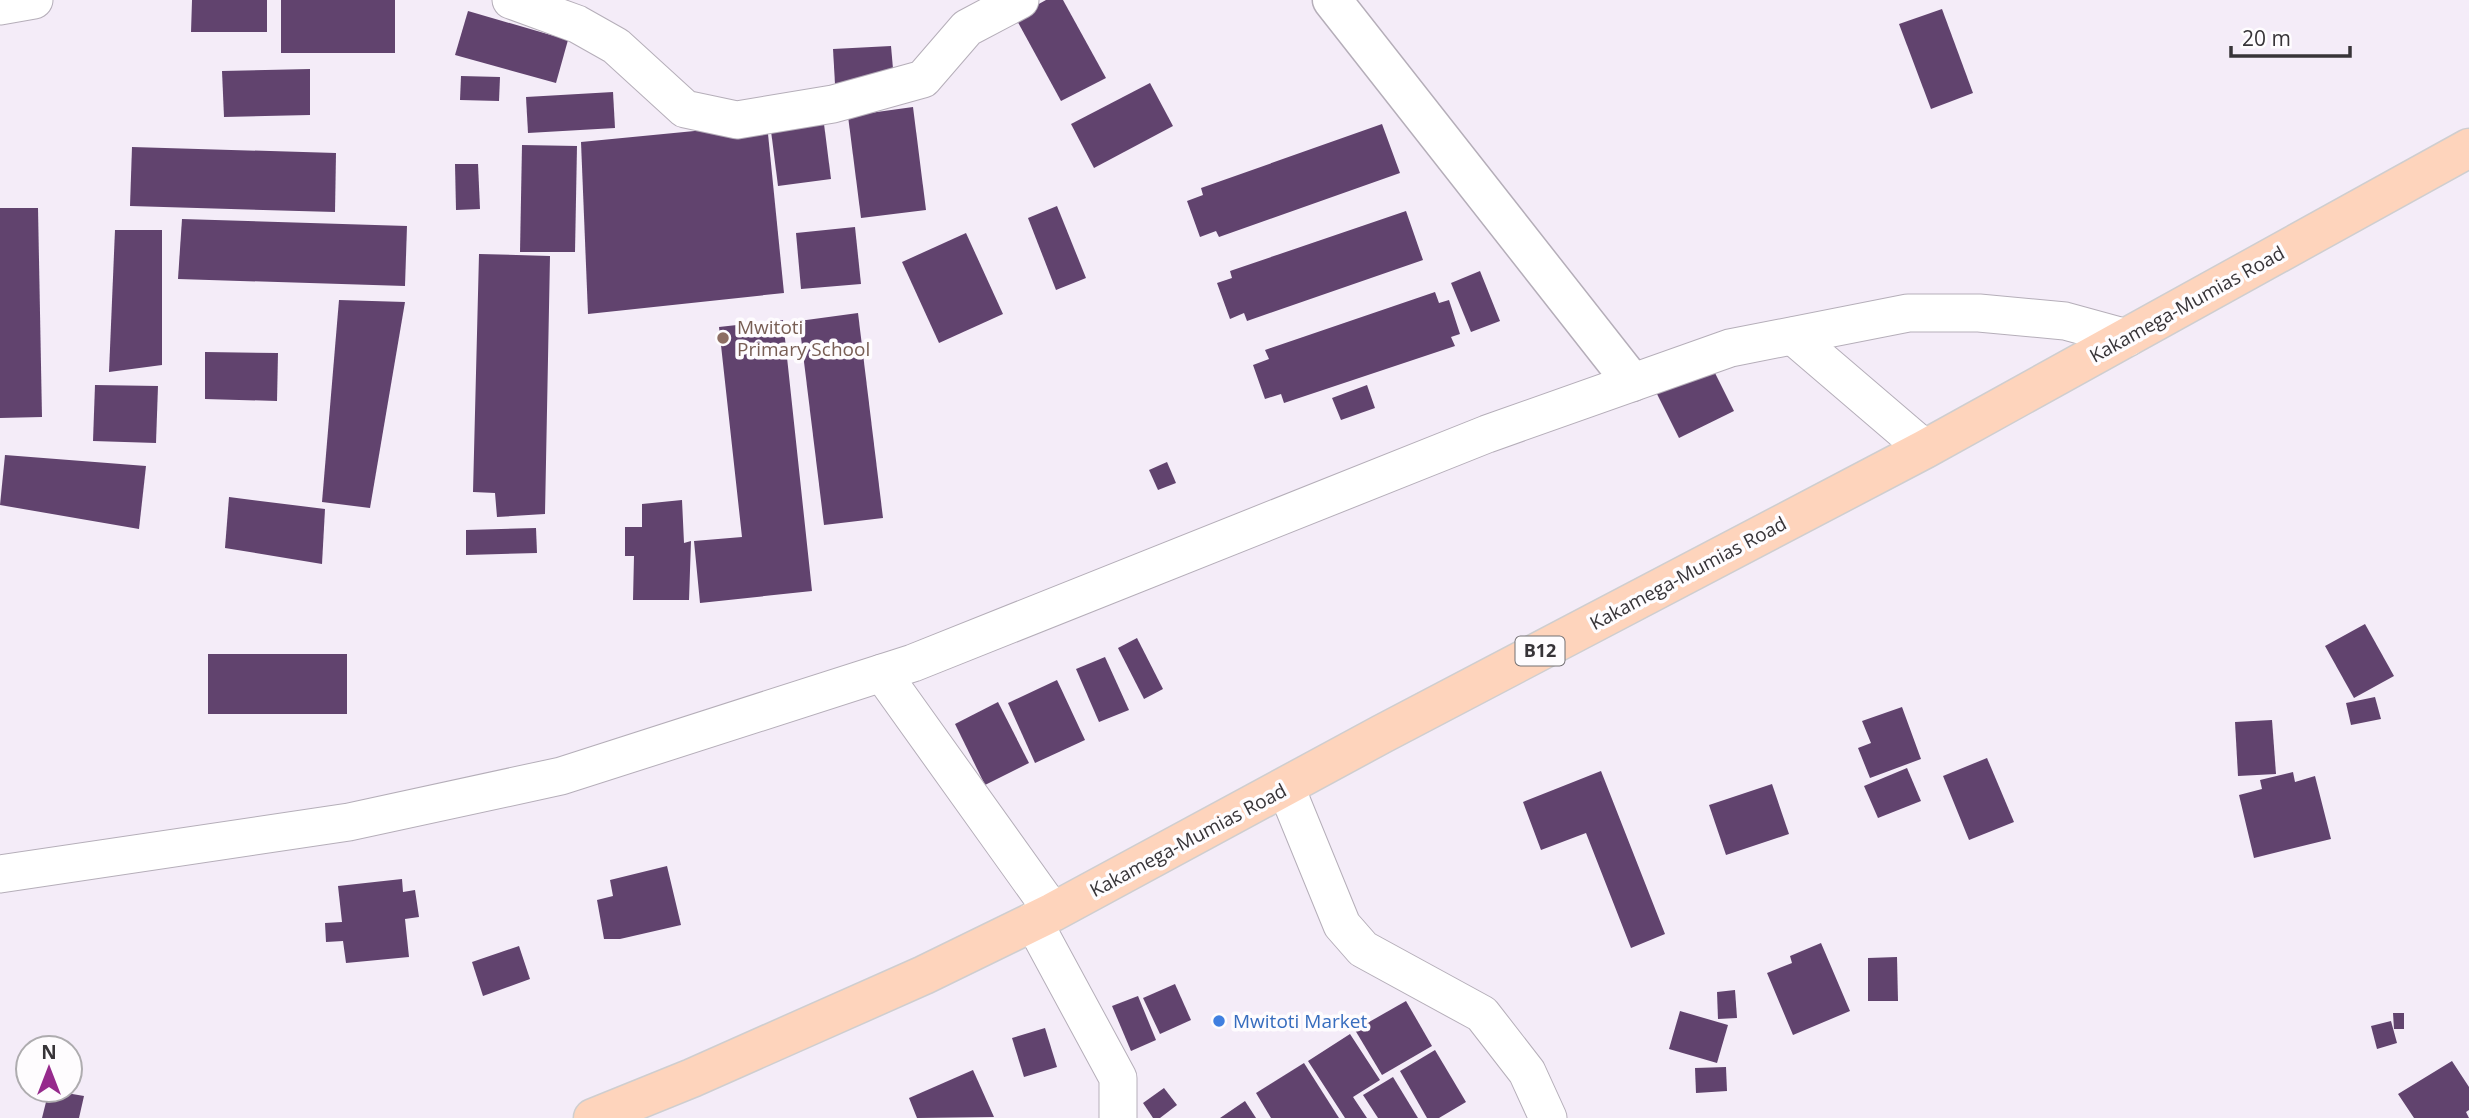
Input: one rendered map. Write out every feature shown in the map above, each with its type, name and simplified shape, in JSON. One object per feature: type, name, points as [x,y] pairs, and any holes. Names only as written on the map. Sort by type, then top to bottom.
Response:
[{"type":"highway","name":"Kakamega-Mumias Road","points":[[593,1118],[692,1078],[912,981],[1043,916],[1924,449],[2469,148]]},
{"type":"street","points":[[0,6],[34,0]]},
{"type":"street","points":[[511,0],[577,24],[616,46],[685,109],[737,120],[833,104],[923,79],[967,28],[1020,0]]},
{"type":"street","points":[[1332,0],[1632,382]]},
{"type":"street","points":[[0,874],[349,822],[561,776],[882,673],[1487,434],[1730,348],[1908,313],[1979,313],[2065,321],[2127,338]]},
{"type":"street","points":[[1793,336],[1924,449]]},
{"type":"street","points":[[882,673],[1043,916],[1118,1078],[1118,1118]]},
{"type":"street","points":[[1286,788],[1342,925],[1363,949],[1434,985],[1482,1014],[1527,1072],[1548,1118]]},
{"type":"building","points":[[192,0],[267,0],[267,32],[191,32]]},
{"type":"building","points":[[281,0],[395,0],[395,53],[281,53]]},
{"type":"building","points":[[1046,0],[1063,0],[1106,78],[1061,101],[1015,17]]},
{"type":"building","points":[[1942,9],[1973,93],[1931,109],[1899,24]]},
{"type":"building","points":[[468,11],[568,40],[556,83],[455,55]]},
{"type":"building","points":[[891,46],[894,80],[835,84],[833,49]]},
{"type":"building","points":[[310,69],[310,115],[224,117],[222,71]]},
{"type":"building","points":[[461,76],[500,77],[499,101],[460,100]]},
{"type":"building","points":[[1150,83],[1173,126],[1094,168],[1071,124]]},
{"type":"building","points":[[613,92],[615,128],[528,133],[526,97]]},
{"type":"building","points":[[913,107],[926,210],[861,218],[848,116]]},
{"type":"building","points":[[823,116],[831,179],[778,186],[770,123]]},
{"type":"building","points":[[767,124],[784,293],[588,314],[581,142]]},
{"type":"building","points":[[1382,124],[1400,173],[1219,237],[1216,231],[1200,237],[1187,201],[1203,195],[1201,188]]},
{"type":"building","points":[[522,145],[577,146],[575,252],[520,252]]},
{"type":"building","points":[[132,147],[336,153],[335,212],[130,206]]},
{"type":"building","points":[[455,164],[478,164],[480,209],[456,210]]},
{"type":"building","points":[[1057,206],[1086,278],[1056,290],[1028,218]]},
{"type":"building","points":[[0,208],[38,208],[42,417],[0,418]]},
{"type":"building","points":[[1406,211],[1423,260],[1247,321],[1244,313],[1230,319],[1217,283],[1232,278],[1230,271]]},
{"type":"building","points":[[182,219],[407,226],[405,286],[178,279]]},
{"type":"building","points":[[855,227],[861,284],[801,289],[796,233]]},
{"type":"building","points":[[115,230],[162,230],[162,365],[109,372]]},
{"type":"building","points":[[966,233],[1003,314],[939,343],[902,262]]},
{"type":"building","points":[[479,254],[550,256],[545,514],[497,517],[495,493],[473,492]]},
{"type":"building","points":[[1480,271],[1500,321],[1471,332],[1451,283]]},
{"type":"building","points":[[1435,292],[1439,303],[1449,300],[1460,334],[1451,337],[1455,346],[1284,403],[1281,394],[1265,399],[1253,365],[1269,359],[1265,350]]},
{"type":"building","points":[[339,300],[405,302],[370,508],[322,502]]},
{"type":"building","points":[[858,313],[883,518],[824,525],[799,321]]},
{"type":"building","points":[[783,320],[812,591],[700,603],[694,541],[742,537],[719,327]]},
{"type":"building","points":[[205,352],[278,353],[277,401],[205,399]]},
{"type":"building","points":[[1709,361],[1734,411],[1679,438],[1654,388]]},
{"type":"building","points":[[95,385],[158,386],[156,443],[93,441]]},
{"type":"building","points":[[1367,385],[1375,408],[1341,420],[1332,398]]},
{"type":"building","points":[[5,455],[146,466],[139,529],[0,505]]},
{"type":"building","points":[[1167,462],[1176,483],[1158,490],[1149,470]]},
{"type":"building","points":[[229,497],[325,509],[322,564],[225,548]]},
{"type":"building","points":[[682,500],[684,543],[691,541],[689,600],[633,600],[634,556],[625,556],[625,527],[642,527],[642,504]]},
{"type":"building","points":[[536,528],[537,553],[466,555],[466,530]]},
{"type":"building","points":[[2365,624],[2394,676],[2354,698],[2325,646]]},
{"type":"building","points":[[1137,638],[1163,689],[1144,699],[1118,648]]},
{"type":"building","points":[[208,654],[347,654],[347,714],[208,714]]},
{"type":"building","points":[[1105,657],[1129,710],[1099,722],[1076,669]]},
{"type":"building","points":[[1057,680],[1085,740],[1035,763],[1008,703]]},
{"type":"building","points":[[2375,697],[2381,719],[2351,725],[2346,703]]},
{"type":"building","points":[[998,702],[1029,763],[985,785],[955,724]]},
{"type":"building","points":[[1902,707],[1921,759],[1870,778],[1858,748],[1871,743],[1862,721]]},
{"type":"building","points":[[2272,720],[2276,774],[2238,776],[2235,722]]},
{"type":"building","points":[[1987,758],[2014,822],[1969,840],[1943,776]]},
{"type":"building","points":[[1907,768],[1921,801],[1878,818],[1864,786]]},
{"type":"building","points":[[1601,771],[1665,934],[1631,948],[1586,833],[1541,850],[1523,802]]},
{"type":"building","points":[[2293,772],[2295,782],[2315,776],[2331,839],[2254,858],[2239,795],[2262,789],[2260,780]]},
{"type":"building","points":[[1772,784],[1789,834],[1726,855],[1709,805]]},
{"type":"building","points":[[667,866],[681,925],[620,939],[604,939],[597,900],[613,896],[610,880]]},
{"type":"building","points":[[402,879],[403,892],[415,890],[419,917],[405,919],[409,957],[346,963],[343,941],[326,942],[325,923],[342,922],[338,886]]},
{"type":"building","points":[[1821,943],[1850,1011],[1793,1035],[1767,973],[1792,963],[1790,956]]},
{"type":"building","points":[[519,946],[530,979],[483,996],[472,962]]},
{"type":"building","points":[[1897,957],[1898,1001],[1868,1001],[1868,958]]},
{"type":"building","points":[[1175,984],[1191,1020],[1160,1034],[1143,998]]},
{"type":"building","points":[[1735,990],[1737,1018],[1718,1019],[1717,992]]},
{"type":"building","points":[[1138,996],[1156,1040],[1131,1051],[1112,1006]]},
{"type":"building","points":[[1406,1001],[1432,1046],[1382,1075],[1355,1030]]},
{"type":"building","points":[[1680,1011],[1728,1025],[1717,1063],[1669,1049]]},
{"type":"building","points":[[2393,1013],[2404,1013],[2404,1029],[2394,1029]]},
{"type":"building","points":[[2391,1021],[2397,1043],[2377,1049],[2371,1026]]},
{"type":"building","points":[[1045,1028],[1057,1067],[1024,1077],[1012,1038]]},
{"type":"building","points":[[1350,1034],[1380,1080],[1353,1097],[1367,1118],[1345,1118],[1308,1061]]},
{"type":"building","points":[[1435,1050],[1466,1102],[1439,1118],[1427,1118],[1400,1071]]},
{"type":"building","points":[[2452,1061],[2469,1087],[2469,1110],[2466,1112],[2469,1118],[2414,1118],[2398,1094]]},
{"type":"building","points":[[1304,1063],[1339,1118],[1271,1118],[1256,1093]]},
{"type":"building","points":[[1726,1067],[1727,1091],[1696,1093],[1695,1068]]},
{"type":"building","points":[[973,1070],[994,1117],[917,1118],[909,1098]]},
{"type":"building","points":[[1393,1077],[1418,1118],[1378,1118],[1363,1095]]},
{"type":"building","points":[[1164,1088],[1177,1105],[1160,1118],[1153,1118],[1143,1103]]},
{"type":"building","points":[[1245,1101],[1256,1118],[1220,1118]]},
{"type":"building","points":[[46,1104],[82,1104],[79,1118],[42,1118]]},
{"type":"place","name":"Mwitoti Primary School","points":[[723,338]]},
{"type":"place","name":"Mwitoti Market","points":[[1219,1021]]}]
